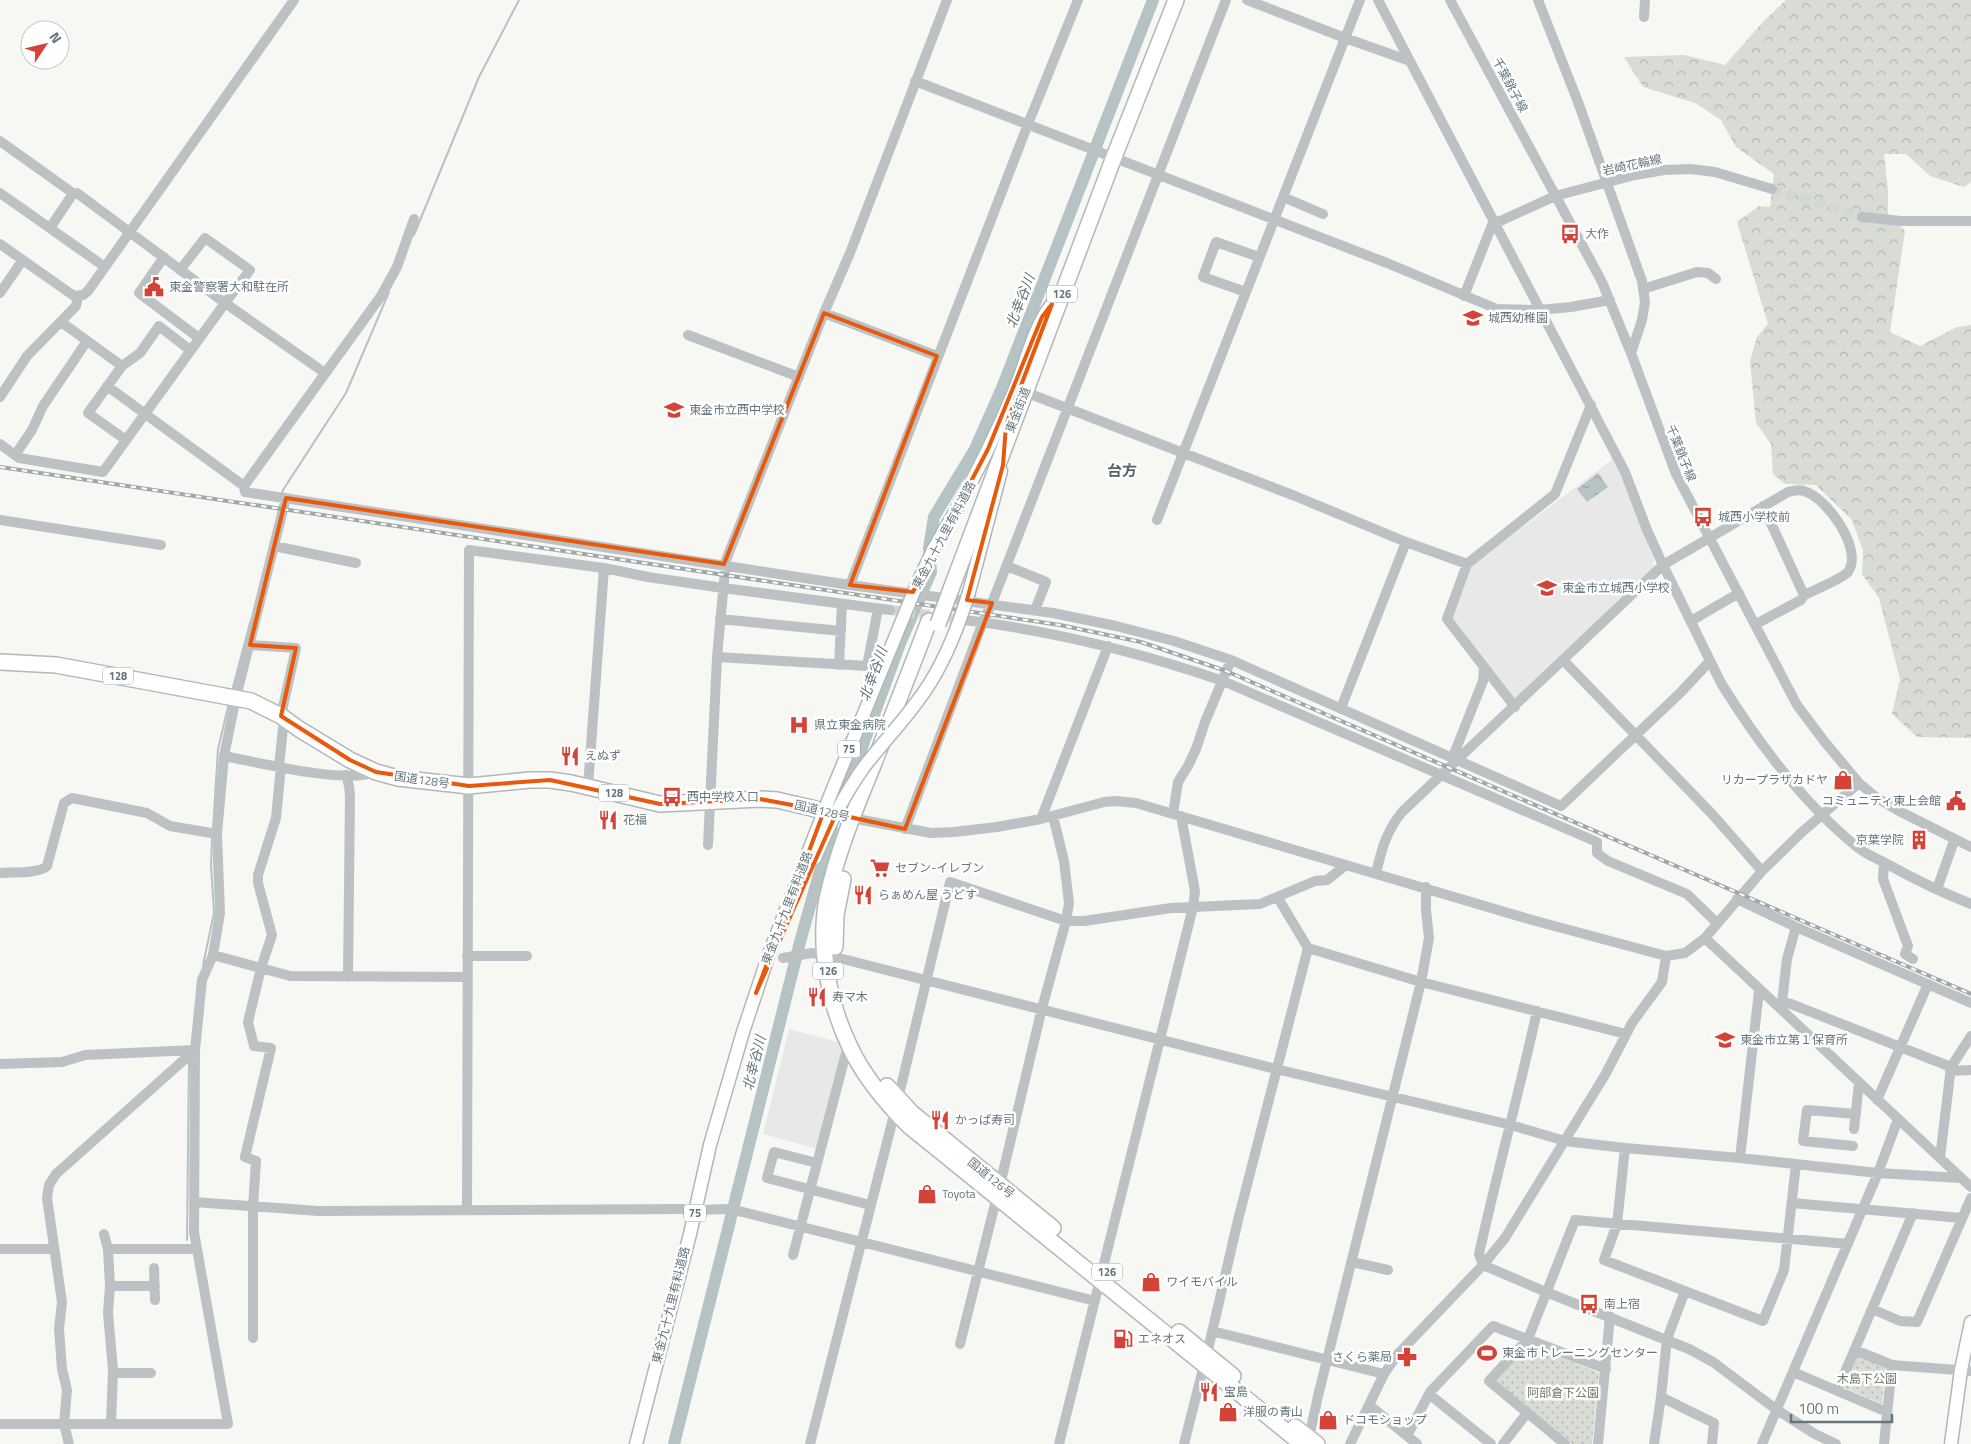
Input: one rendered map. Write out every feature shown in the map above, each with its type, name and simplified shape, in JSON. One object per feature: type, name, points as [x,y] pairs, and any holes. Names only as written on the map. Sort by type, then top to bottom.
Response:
[{"type":"highway","name":"東金街道","points":[[947,588],[1026,392],[1166,0]]},
{"type":"highway","name":"東金街道","points":[[857,819],[934,623],[1052,304],[1110,155],[1176,0]]},
{"type":"highway","name":"国道128号","points":[[0,662],[56,666],[251,701],[283,717],[350,760],[376,772],[398,778],[469,786],[550,780],[660,804],[760,799],[778,800],[857,819]]},
{"type":"highway","name":"国道126号","points":[[857,819],[840,886],[830,956],[832,995],[850,1048],[872,1084],[896,1105],[930,1128],[998,1191],[1309,1442]]},
{"type":"highway","name":"国道126号","points":[[830,956],[850,1022],[865,1054],[896,1105]]},
{"type":"main road","name":"東金九十九里有料道路","points":[[637,1439],[690,1234],[710,1145],[769,954],[836,780],[914,589],[933,550],[971,483],[1016,388],[1042,317],[1052,304]]},
{"type":"main road","name":"東金九十九里有料道路","points":[[756,993],[796,899],[843,800],[864,769],[929,685],[952,643],[969,592],[1003,465],[1005,446]]},
{"type":"main road","points":[[1950,1444],[1966,1370],[1971,1322]]},
{"type":"street","points":[[0,397],[27,356],[76,306],[78,297],[88,291],[294,0]]},
{"type":"street","points":[[708,845],[717,657],[728,554],[824,313],[850,253],[947,0]]},
{"type":"street","points":[[850,584],[937,356],[1078,0]]},
{"type":"street","points":[[905,829],[983,622],[1069,408],[1226,0]]},
{"type":"street","points":[[1248,0],[1410,61]]},
{"type":"street","points":[[1157,520],[1360,0]]},
{"type":"street","points":[[1378,0],[1625,472],[1647,530],[1663,565],[1710,661],[1731,698],[1772,758],[1823,814],[1857,847],[1936,890],[1971,904]]},
{"type":"street","name":"千葉銚子線","points":[[1450,0],[1602,282],[1631,353],[1668,456],[1708,538],[1756,624],[1797,705],[1824,741],[1860,783],[1877,798],[1971,848]]},
{"type":"street","points":[[1538,0],[1578,102],[1642,281],[1645,302],[1642,320],[1631,353]]},
{"type":"street","points":[[1644,17],[1645,0]]},
{"type":"street","points":[[916,81],[1387,263],[1497,309],[1539,310],[1610,300]]},
{"type":"street","points":[[0,141],[70,191],[72,195]]},
{"type":"street","name":"岩崎花輪線","points":[[1495,221],[1555,196],[1650,172],[1690,169],[1715,172],[1772,189]]},
{"type":"street","points":[[0,193],[105,267]]},
{"type":"street","points":[[72,195],[77,194],[225,303],[325,372]]},
{"type":"street","points":[[50,228],[72,195]]},
{"type":"street","points":[[1283,197],[1323,214]]},
{"type":"street","points":[[1862,217],[1901,221],[1971,221]]},
{"type":"street","points":[[244,486],[387,286],[397,267],[414,219]]},
{"type":"street","points":[[1464,296],[1495,221]]},
{"type":"street","points":[[0,444],[19,458],[103,472],[250,270],[205,238],[180,270]]},
{"type":"street","points":[[1246,292],[1203,278],[1216,242],[1260,257]]},
{"type":"street","points":[[0,244],[78,297]]},
{"type":"street","points":[[164,257],[139,292],[199,338]]},
{"type":"street","points":[[0,293],[22,260]]},
{"type":"street","points":[[1643,289],[1697,272],[1708,273],[1716,279]]},
{"type":"street","points":[[824,313],[937,356]]},
{"type":"street","points":[[61,322],[122,366]]},
{"type":"street","points":[[126,440],[88,413],[107,386],[122,366],[140,353],[159,326],[190,350]]},
{"type":"street","points":[[688,335],[799,377]]},
{"type":"street","points":[[15,454],[32,430],[43,406],[87,341]]},
{"type":"street","points":[[107,386],[244,486],[245,492],[850,584],[992,603],[1116,626],[1174,641],[1231,660],[1561,806],[1681,692],[1710,661]]},
{"type":"street","points":[[1026,392],[1295,496],[1406,542],[1467,564]]},
{"type":"street","points":[[1515,707],[1447,619],[1467,564],[1556,494],[1591,405]]},
{"type":"street","points":[[1376,873],[1385,837],[1392,824],[1402,812],[1441,776],[1454,759],[1515,707],[1663,565],[1788,492],[1801,490],[1808,492],[1814,495],[1833,514],[1849,543],[1852,562],[1847,573],[1804,595],[1801,600],[1756,624]]},
{"type":"street","points":[[0,1424],[228,1424],[194,1232],[195,1050],[202,980],[213,955],[220,913],[217,834],[224,756],[236,697],[286,498]]},
{"type":"street","points":[[1764,506],[1804,595]]},
{"type":"street","points":[[0,520],[161,545]]},
{"type":"street","points":[[1340,708],[1406,542]]},
{"type":"street","points":[[274,546],[356,562]]},
{"type":"street","points":[[467,1210],[469,550],[604,568],[648,577],[723,588],[890,610]]},
{"type":"street","points":[[1007,566],[1046,582],[1036,610]]},
{"type":"street","points":[[588,787],[604,568]]},
{"type":"street","points":[[1691,621],[1739,593]]},
{"type":"street","points":[[839,665],[842,604]]},
{"type":"street","points":[[717,657],[866,666],[878,609]]},
{"type":"street","points":[[720,620],[841,631]]},
{"type":"street","points":[[964,620],[1108,646],[1223,681],[1597,842],[1597,853],[1608,861],[1687,894],[1717,924]]},
{"type":"street","points":[[250,644],[296,648],[283,717],[276,818],[258,875],[258,883],[272,935],[261,968],[248,1022],[254,1046],[270,1048],[244,1157],[256,1161],[253,1207],[253,1338]]},
{"type":"street","points":[[1041,819],[1108,646]]},
{"type":"street","points":[[1060,1444],[1193,907],[1195,891],[1177,815],[1178,782],[1196,749],[1205,722],[1231,660]]},
{"type":"street","points":[[1563,660],[1712,814],[1762,871]]},
{"type":"street","points":[[1454,759],[1483,681],[1484,667]]},
{"type":"street","points":[[224,756],[338,776],[368,775],[376,772]]},
{"type":"street","points":[[346,775],[350,796],[348,977]]},
{"type":"street","points":[[857,819],[931,833],[954,832],[1041,819],[1104,802],[1136,803],[1426,887],[1532,920],[1666,956],[1685,953],[1704,938],[1762,871],[1823,814],[1860,783]]},
{"type":"street","points":[[0,873],[44,869],[47,866],[64,802],[72,798],[147,812],[170,826],[217,834]]},
{"type":"street","points":[[960,1344],[1042,1008],[1066,921],[1068,902],[1067,878],[1053,816]]},
{"type":"street","points":[[1936,890],[1954,840]]},
{"type":"street","points":[[1884,863],[1883,880],[1908,946],[1905,954],[1914,960]]},
{"type":"street","points":[[810,1444],[896,1105],[950,882],[1066,921],[1084,921],[1172,908],[1260,904],[1278,898],[1308,883],[1327,880],[1346,865]]},
{"type":"street","points":[[1309,1442],[1421,982],[1429,938],[1426,887]]},
{"type":"street","points":[[1278,898],[1308,948],[1421,982],[1626,1034]]},
{"type":"street","points":[[1737,899],[1796,928],[1971,1003]]},
{"type":"street","points":[[1780,1005],[1787,959],[1796,928]]},
{"type":"street","points":[[1704,938],[1759,991],[1780,1005],[1859,1083],[1971,1187]]},
{"type":"street","points":[[1184,1444],[1276,1069],[1308,948]]},
{"type":"street","points":[[783,958],[812,953],[830,956],[1042,1008],[1276,1069],[1511,1125],[1565,1141],[1878,1173],[1961,1178]]},
{"type":"street","points":[[213,955],[290,976],[467,977]]},
{"type":"street","points":[[467,956],[527,956]]},
{"type":"street","points":[[1350,1444],[1384,1374],[1398,1354],[1483,1265],[1505,1238],[1606,1075],[1626,1034],[1662,982],[1666,956]]},
{"type":"street","points":[[1877,1100],[1928,984]]},
{"type":"street","points":[[1740,1158],[1759,991]]},
{"type":"street","points":[[1780,1005],[1791,1004],[1950,1069],[1971,1070]]},
{"type":"street","points":[[1537,1011],[1511,1125],[1494,1183],[1479,1254],[1483,1265],[1546,1292],[1667,1339],[1713,1362],[1777,1410],[1815,1434],[1836,1444]]},
{"type":"street","points":[[1940,1158],[1950,1069],[1971,1036]]},
{"type":"street","points":[[793,1255],[846,1053],[850,1048]]},
{"type":"street","points":[[0,1064],[62,1062],[85,1055],[195,1050]]},
{"type":"street","points":[[69,1444],[64,1424],[67,1390],[62,1369],[59,1329],[62,1302],[47,1198],[49,1185],[56,1174],[195,1050]]},
{"type":"street","points":[[1854,1130],[1859,1083]]},
{"type":"street","points":[[1853,1146],[1803,1140],[1807,1110],[1856,1114]]},
{"type":"street","points":[[1762,1444],[1878,1173],[1898,1119]]},
{"type":"street","points":[[1625,1148],[1617,1224],[1604,1260],[1763,1321],[1784,1270],[1796,1164]]},
{"type":"street","points":[[817,1163],[774,1152],[767,1178],[870,1205]]},
{"type":"street","points":[[1872,1309],[1900,1321],[1917,1322],[1971,1198]]},
{"type":"street","points":[[194,1202],[318,1211],[683,1209]]},
{"type":"street","points":[[1792,1203],[1962,1218]]},
{"type":"street","points":[[702,1210],[724,1209],[743,1212],[978,1273],[1095,1301]]},
{"type":"street","points":[[1837,1391],[1913,1213]]},
{"type":"street","points":[[1565,1444],[1489,1381],[1528,1339],[1575,1220],[1848,1244]]},
{"type":"street","points":[[104,1234],[108,1249],[110,1286],[108,1313],[113,1373],[111,1424]]},
{"type":"street","points":[[0,1249],[53,1249]]},
{"type":"street","points":[[108,1249],[196,1249]]},
{"type":"street","points":[[1352,1262],[1388,1270]]},
{"type":"street","points":[[154,1268],[155,1300]]},
{"type":"street","points":[[110,1286],[155,1286]]},
{"type":"street","points":[[1654,1444],[1667,1339],[1685,1291]]},
{"type":"street","points":[[1598,1444],[1610,1316]]},
{"type":"street","points":[[1407,1436],[1429,1394],[1493,1326],[1606,1369]]},
{"type":"street","points":[[1212,1331],[1384,1374]]},
{"type":"street","points":[[1855,1350],[1892,1365],[1966,1370]]},
{"type":"street","points":[[1884,1444],[1892,1365]]},
{"type":"street","points":[[1793,1372],[1887,1412]]},
{"type":"street","points":[[113,1373],[151,1373]]},
{"type":"street","points":[[1429,1394],[1491,1444]]},
{"type":"street","points":[[1661,1397],[1714,1423],[1712,1444]]},
{"type":"street","points":[[1369,1405],[1417,1444]]},
{"type":"street","points":[[1502,1444],[1527,1413]]},
{"type":"highlighted area","points":[[1052,304],[1006,425],[1003,465],[967,600],[992,603],[905,829],[836,814],[756,993],[824,811],[760,799],[660,804],[550,780],[469,786],[376,772],[350,760],[281,716],[296,648],[250,645],[286,498],[724,564],[824,313],[937,356],[850,585],[913,592],[988,449],[1042,317]]},
{"type":"shaded area","name":"東金市立城西小学校","points":[[1613,459],[1625,483],[1654,559],[1653,568],[1513,700],[1451,617],[1472,565]]},
{"type":"shaded area","points":[[789,1029],[842,1043],[845,1048],[818,1149],[763,1134]]},
{"type":"green space","points":[[1786,0],[1971,0],[1971,182],[1964,187],[1930,176],[1906,154],[1884,154],[1888,191],[1888,214],[1905,231],[1890,332],[1920,346],[1957,327],[1971,325],[1971,738],[1917,737],[1892,714],[1900,679],[1879,598],[1862,574],[1863,551],[1852,520],[1816,485],[1785,484],[1773,474],[1771,444],[1756,423],[1750,361],[1757,337],[1768,324],[1737,222],[1759,206],[1770,207],[1774,174],[1736,147],[1721,120],[1695,103],[1643,87],[1624,57],[1684,55],[1725,65],[1763,22]]},
{"type":"green space","name":"阿部倉下公園","points":[[1529,1344],[1599,1373],[1592,1444],[1572,1444],[1495,1381]]},
{"type":"green space","name":"木島下公園","points":[[1857,1354],[1886,1367],[1882,1404],[1843,1387]]},
{"type":"water","points":[[1598,473],[1608,487],[1587,502],[1577,489]]},
{"type":"waterway","points":[[414,235],[479,77],[519,0]]},
{"type":"waterway","name":"北幸谷川","points":[[847,788],[901,641],[931,572],[929,548],[934,517],[975,449],[1002,388],[1153,0]]},
{"type":"waterway","points":[[282,494],[346,393],[389,292]]},
{"type":"waterway","points":[[232,691],[250,623]]},
{"type":"waterway","points":[[213,829],[218,749],[229,703]]},
{"type":"waterway","name":"北幸谷川","points":[[674,1444],[800,942],[832,828]]},
{"type":"waterway","points":[[203,965],[214,913],[211,865],[212,839]]},
{"type":"waterway","points":[[187,1240],[189,1061]]},
{"type":"tunnel","points":[[1772,189],[1862,217]]},
{"type":"tunnel","points":[[890,610],[965,620]]},
{"type":"railway","points":[[0,467],[1060,625],[1141,642],[1226,671],[1971,994]]},
{"type":"place","name":"大作","points":[[1570,234]]},
{"type":"place","name":"東金警察署大和駐在所","points":[[154,287]]},
{"type":"place","name":"城西幼稚園","points":[[1473,318]]},
{"type":"place","name":"東金市立西中学校","points":[[674,410]]},
{"type":"place","name":"城西小学校前","points":[[1703,517]]},
{"type":"place","name":"東金市立城西小学校","points":[[1547,588]]},
{"type":"place","name":"県立東金病院","points":[[799,725]]},
{"type":"place","name":"えぬず","points":[[570,756]]},
{"type":"place","name":"リカープラザカドヤ","points":[[1843,780]]},
{"type":"place","name":"西中学校入口","points":[[672,797]]},
{"type":"place","name":"コミュニティ東上会館","points":[[1956,801]]},
{"type":"place","name":"花福","points":[[608,820]]},
{"type":"place","name":"京葉学院","points":[[1919,840]]},
{"type":"place","name":"セブン-イレブン","points":[[880,868]]},
{"type":"place","name":"らぁめん屋 うどす","points":[[863,895]]},
{"type":"place","name":"寿マ木","points":[[817,997]]},
{"type":"place","name":"東金市立第１保育所","points":[[1725,1040]]},
{"type":"place","name":"かっぱ寿司","points":[[940,1120]]},
{"type":"place","name":"Toyota","points":[[927,1194]]},
{"type":"place","name":"ワイモバイル","points":[[1151,1282]]},
{"type":"place","name":"南上宿","points":[[1589,1304]]},
{"type":"place","name":"エネオス","points":[[1123,1339]]},
{"type":"place","name":"東金市トレーニングセンター","points":[[1487,1353]]},
{"type":"place","name":"さくら薬局","points":[[1407,1357]]},
{"type":"place","name":"宝島","points":[[1209,1392]]},
{"type":"place","name":"洋服の青山","points":[[1228,1412]]},
{"type":"place","name":"ドコモショップ","points":[[1328,1420]]},
{"type":"district","name":"台方","points":[[1122,471]]}]
